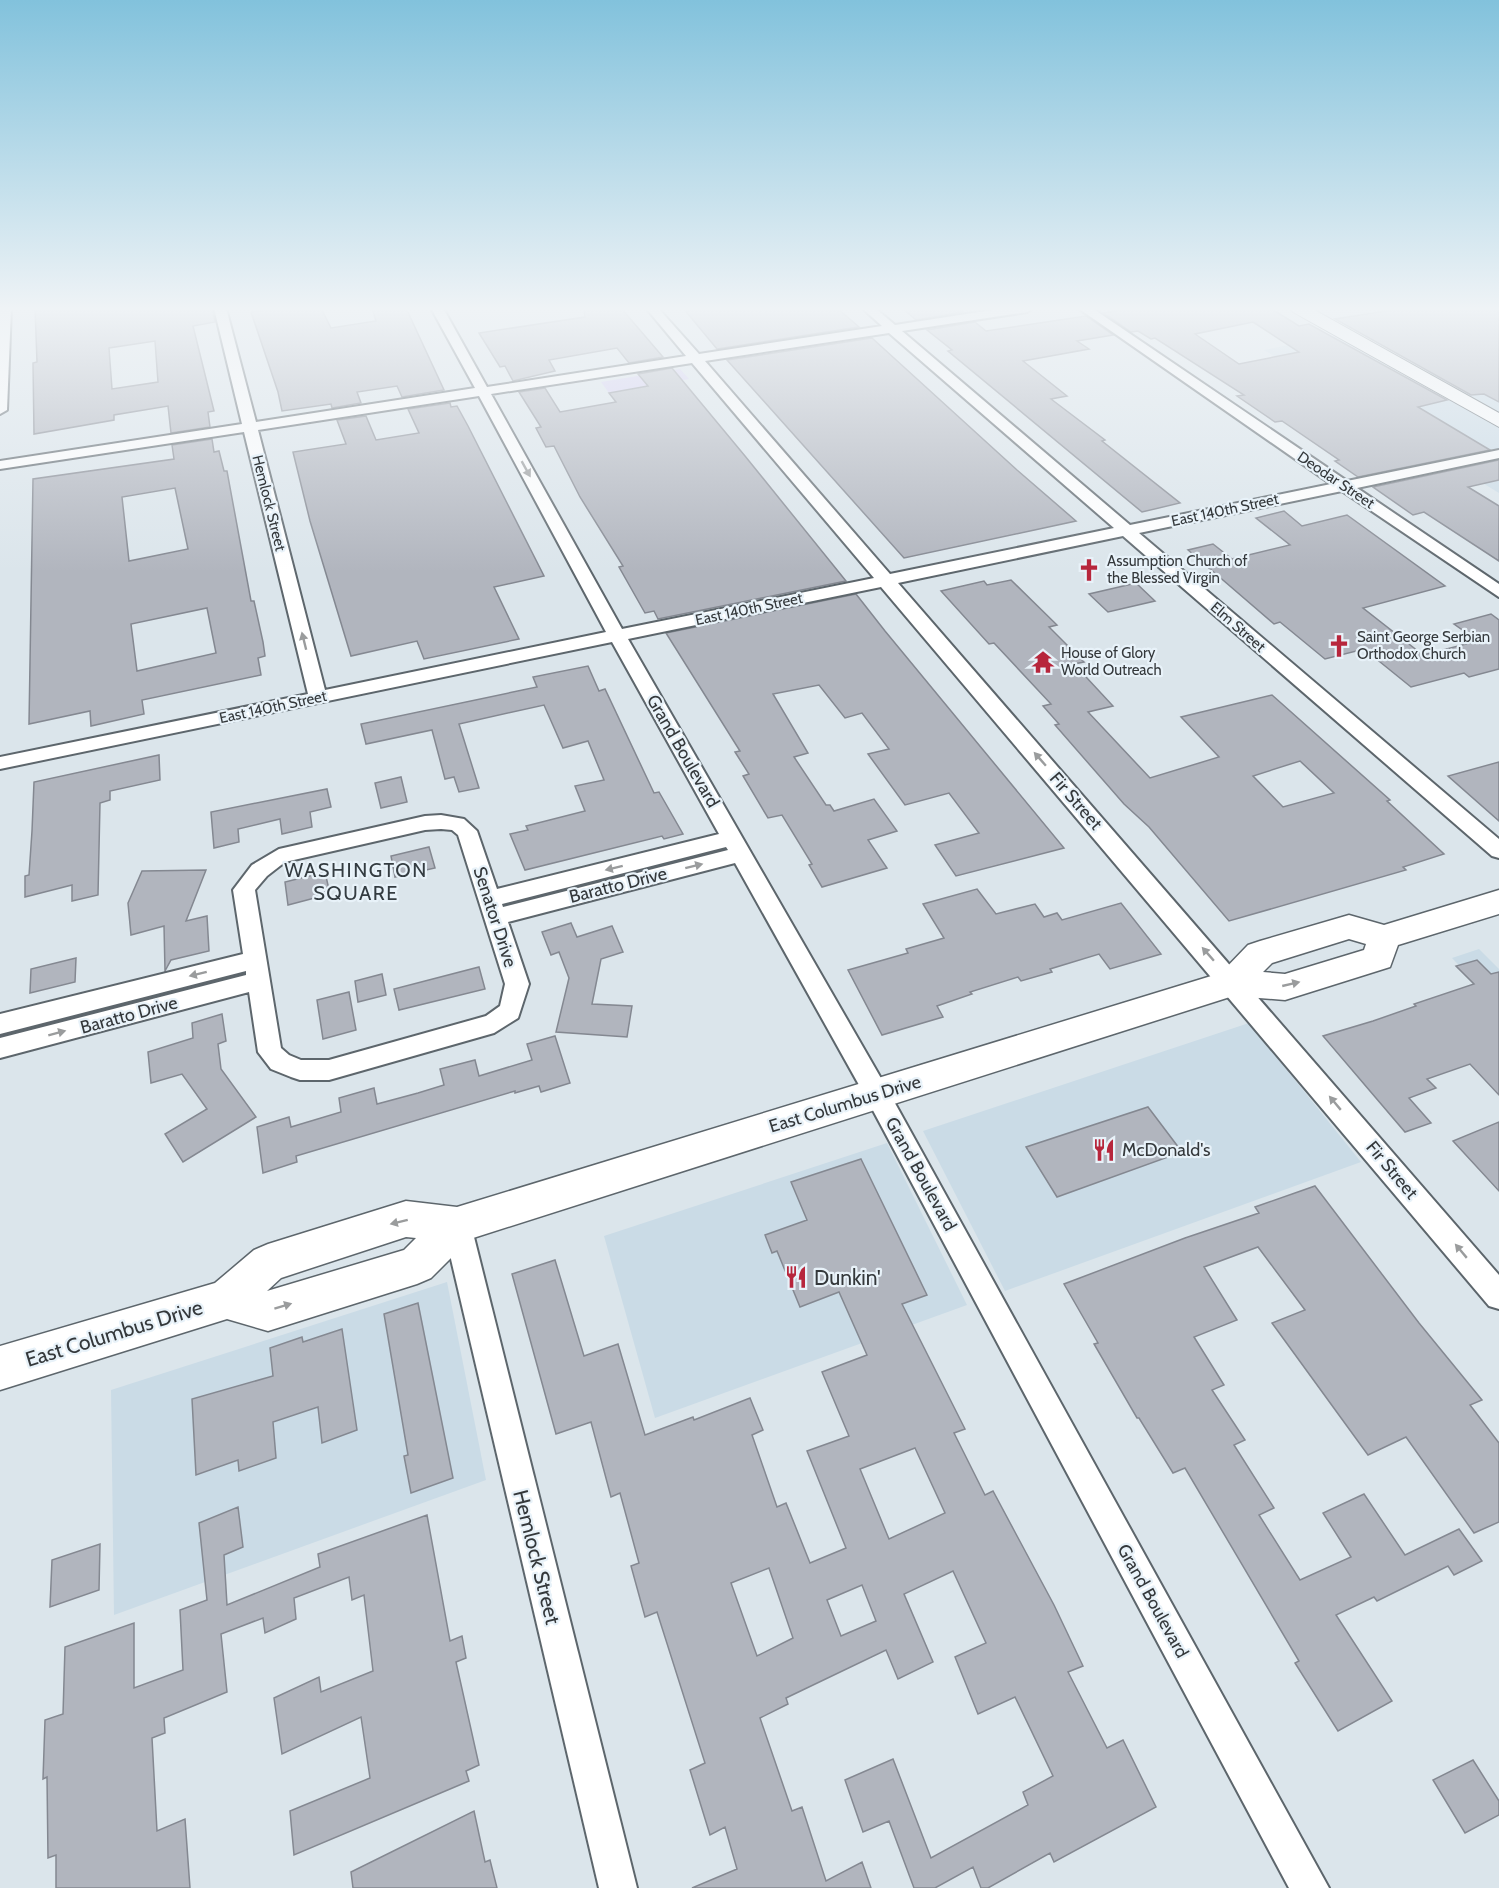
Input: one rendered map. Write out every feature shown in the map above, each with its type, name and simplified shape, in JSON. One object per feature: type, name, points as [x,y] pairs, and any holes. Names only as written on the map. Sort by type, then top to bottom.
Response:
[{"type":"main road","name":"East Columbus Drive","points":[[0,1368],[227,1299],[268,1311],[417,1264],[457,1226],[1233,983],[1285,987],[1378,958],[1384,937],[1499,902]]},
{"type":"street","name":"Hemlock Street","points":[[242,396],[318,698]]},
{"type":"street","points":[[0,465],[450,396]]},
{"type":"street","name":"Grand Boulevard","points":[[486,396],[617,636],[877,1094],[1310,1888]]},
{"type":"street","name":"Fir Street","points":[[727,396],[1233,983],[1499,1296]]},
{"type":"street","name":"Elm Street","points":[[971,396],[1499,851]]},
{"type":"street","name":"Deodar Street","points":[[1212,396],[1499,592]]},
{"type":"street","points":[[1455,396],[1499,421]]},
{"type":"street","name":"East 140th Street","points":[[0,763],[1499,454]]},
{"type":"street","name":"Senator Drive","points":[[425,823],[457,824],[467,831],[517,984],[515,1002],[510,1011],[494,1023],[329,1070],[300,1070],[280,1062],[270,1053],[256,971],[244,890],[260,868],[279,856],[425,823]]},
{"type":"street","name":"Baratto Drive","points":[[492,908],[737,846]]},
{"type":"street","name":"Baratto Drive","points":[[0,1024],[256,971]]},
{"type":"street","name":"Baratto Drive","points":[[0,1048],[256,971]]},
{"type":"street","name":"Hemlock Street","points":[[457,1226],[618,1888]]},
{"type":"shaded area","points":[[1340,396],[1499,396],[1499,493]]},
{"type":"shaded area","points":[[1479,949],[1499,969],[1499,1007],[1452,958]]},
{"type":"shaded area","points":[[1249,1023],[1361,1162],[1005,1291],[923,1131]]},
{"type":"shaded area","points":[[887,1143],[967,1305],[655,1418],[604,1236]]},
{"type":"shaded area","points":[[447,1282],[486,1480],[114,1615],[111,1390]]},
{"type":"building","points":[[33,396],[210,396],[214,411],[208,412],[210,427],[171,433],[168,406],[114,415],[114,420],[34,434]]},
{"type":"building","points":[[279,396],[358,396],[361,403],[332,408],[331,404],[282,411]]},
{"type":"building","points":[[522,396],[550,396],[560,412],[616,402],[611,396],[695,396],[846,581],[658,619],[654,611],[645,613],[619,567],[623,566],[580,497],[554,446],[546,447],[536,428],[541,427]]},
{"type":"building","points":[[759,396],[936,396],[1076,521],[904,558]]},
{"type":"building","points":[[1002,396],[1066,396],[1051,399],[1105,440],[1102,441],[1180,503],[1142,512]]},
{"type":"building","points":[[1237,396],[1440,396],[1447,400],[1418,407],[1490,450],[1358,477],[1335,461],[1339,460],[1282,421],[1275,422]]},
{"type":"building","points":[[1488,396],[1499,396],[1499,402]]},
{"type":"building","points":[[450,403],[451,407],[457,406],[468,426],[544,576],[494,587],[519,639],[424,659],[417,641],[351,656],[310,521],[293,452],[346,444],[337,420],[366,416],[376,440],[419,433],[408,409]]},
{"type":"building","points":[[212,439],[214,452],[219,451],[224,471],[227,471],[251,601],[254,601],[263,642],[265,656],[258,658],[261,675],[142,700],[144,714],[91,726],[90,711],[29,724],[33,479],[174,459],[172,445]],"holes":[[[175,488],[188,549],[129,561],[122,497]],[[207,608],[216,653],[137,671],[131,624]]]},
{"type":"building","points":[[1499,460],[1499,480],[1468,487],[1499,506],[1499,561],[1424,512],[1413,515],[1373,487]]},
{"type":"building","points":[[1284,511],[1302,526],[1347,515],[1445,586],[1363,608],[1423,655],[1478,641],[1454,624],[1491,614],[1499,620],[1499,669],[1469,677],[1464,673],[1411,687],[1364,649],[1325,659],[1280,622],[1274,624],[1188,550],[1213,544],[1232,559],[1290,545],[1256,518]]},
{"type":"building","points":[[1011,580],[1057,625],[1049,627],[1084,662],[1074,664],[1113,706],[1088,712],[1150,778],[1219,757],[1181,717],[1272,695],[1390,800],[1387,801],[1444,854],[1403,867],[1406,870],[1229,921],[1149,827],[1124,804],[1055,725],[1059,724],[1043,706],[1051,704],[994,643],[989,644],[941,591],[984,581],[987,585]],"holes":[[[1300,761],[1334,793],[1283,807],[1253,776]]]},
{"type":"building","points":[[1136,583],[1155,601],[1108,612],[1089,594]]},
{"type":"building","points":[[856,594],[1064,848],[956,876],[935,845],[979,833],[949,793],[905,805],[868,754],[889,749],[862,713],[845,718],[819,685],[773,694],[808,753],[794,757],[826,805],[830,805],[834,811],[874,799],[897,831],[868,840],[887,868],[822,887],[809,865],[812,864],[782,815],[768,818],[743,776],[749,774],[735,752],[740,751],[666,633]]},
{"type":"building","points":[[588,666],[599,691],[605,689],[654,793],[659,792],[683,834],[664,839],[662,836],[525,870],[510,834],[528,830],[526,826],[585,811],[575,786],[604,780],[588,741],[563,748],[544,705],[459,724],[479,788],[459,792],[454,777],[445,779],[432,730],[366,744],[361,724],[537,687],[533,677]]},
{"type":"building","points":[[159,755],[160,780],[110,791],[110,800],[100,803],[98,895],[72,901],[72,885],[25,897],[25,876],[29,875],[34,782]]},
{"type":"building","points":[[1499,762],[1499,821],[1448,776]]},
{"type":"building","points":[[401,777],[407,802],[381,808],[375,783]]},
{"type":"building","points":[[327,789],[331,807],[310,812],[312,827],[282,834],[280,819],[238,829],[239,842],[214,848],[211,812]]},
{"type":"building","points":[[429,847],[435,868],[395,877],[391,856]]},
{"type":"building","points":[[206,870],[186,921],[207,916],[209,951],[171,960],[165,971],[164,926],[131,935],[128,903],[142,871]]},
{"type":"building","points":[[325,872],[330,894],[288,905],[285,882]]},
{"type":"building","points":[[977,889],[996,914],[1035,904],[1044,917],[1057,913],[1062,920],[1121,903],[1161,954],[1110,969],[1099,954],[1050,969],[1052,972],[1021,981],[1018,977],[970,992],[972,994],[937,1006],[943,1017],[882,1035],[848,970],[908,953],[906,949],[944,938],[923,904]]},
{"type":"building","points":[[571,923],[577,937],[612,926],[623,952],[601,959],[592,1004],[632,1006],[627,1037],[556,1032],[569,978],[559,952],[551,955],[542,932]]},
{"type":"building","points":[[76,958],[75,982],[30,993],[31,969]]},
{"type":"building","points":[[1477,960],[1491,974],[1499,972],[1499,1095],[1470,1064],[1427,1079],[1436,1088],[1409,1098],[1431,1123],[1405,1132],[1323,1036],[1373,1021],[1416,1006],[1414,1004],[1474,984],[1456,966]]},
{"type":"building","points":[[479,967],[485,989],[399,1010],[394,989]]},
{"type":"building","points":[[382,974],[386,995],[358,1002],[355,981]]},
{"type":"building","points":[[349,992],[356,1030],[323,1039],[317,1000]]},
{"type":"building","points":[[222,1014],[226,1041],[218,1044],[221,1069],[256,1117],[183,1162],[165,1134],[207,1109],[182,1074],[151,1083],[148,1052],[193,1038],[192,1023]]},
{"type":"building","points":[[555,1036],[570,1083],[541,1092],[539,1086],[515,1093],[515,1091],[296,1156],[297,1162],[263,1173],[257,1127],[289,1117],[291,1127],[341,1112],[339,1098],[374,1088],[377,1104],[418,1093],[444,1085],[440,1069],[475,1060],[479,1076],[532,1060],[527,1044]]},
{"type":"building","name":"McDonald's","points":[[1148,1107],[1182,1152],[1057,1197],[1026,1147]]},
{"type":"building","points":[[1499,1122],[1499,1191],[1453,1141]]},
{"type":"building","points":[[861,1159],[927,1295],[902,1304],[965,1429],[954,1433],[985,1495],[993,1491],[1054,1605],[1083,1666],[1068,1672],[1107,1748],[1123,1740],[1156,1807],[1054,1862],[1050,1853],[988,1888],[981,1888],[973,1867],[935,1888],[914,1888],[889,1821],[863,1832],[845,1780],[893,1759],[931,1858],[1028,1805],[1023,1792],[1053,1776],[1015,1697],[978,1714],[955,1657],[986,1643],[953,1571],[904,1594],[933,1662],[898,1679],[886,1650],[786,1698],[788,1704],[760,1718],[792,1811],[802,1807],[826,1881],[862,1862],[871,1888],[692,1888],[737,1869],[725,1827],[710,1835],[690,1770],[705,1763],[657,1612],[645,1617],[631,1566],[639,1563],[620,1493],[611,1497],[591,1422],[556,1434],[512,1274],[555,1260],[584,1356],[618,1344],[645,1435],[693,1417],[694,1420],[750,1398],[763,1430],[752,1435],[777,1507],[786,1503],[810,1563],[846,1548],[807,1451],[849,1436],[822,1372],[867,1355],[839,1292],[800,1307],[777,1251],[772,1253],[765,1235],[807,1220],[791,1182]],"holes":[[[915,1448],[945,1513],[889,1539],[860,1469]],[[769,1568],[793,1638],[757,1656],[731,1583]],[[862,1585],[876,1621],[841,1636],[827,1600]]]},
{"type":"building","points":[[1315,1186],[1419,1323],[1482,1400],[1470,1405],[1499,1443],[1499,1522],[1474,1533],[1406,1437],[1368,1455],[1272,1323],[1305,1310],[1258,1247],[1204,1267],[1237,1320],[1194,1337],[1224,1385],[1212,1390],[1245,1440],[1234,1445],[1274,1508],[1259,1515],[1300,1580],[1351,1557],[1323,1513],[1364,1494],[1405,1555],[1459,1529],[1482,1561],[1454,1575],[1448,1566],[1377,1601],[1374,1597],[1336,1615],[1392,1701],[1338,1731],[1295,1663],[1299,1661],[1185,1468],[1173,1473],[1137,1418],[1094,1344],[1098,1343],[1064,1284],[1185,1238],[1259,1213],[1255,1207]]},
{"type":"building","points":[[418,1303],[453,1478],[411,1493],[404,1456],[408,1455],[384,1314]]},
{"type":"building","points":[[342,1329],[357,1430],[322,1443],[318,1407],[273,1422],[276,1458],[239,1471],[238,1460],[196,1475],[192,1399],[273,1376],[270,1348],[302,1337],[303,1342]]},
{"type":"building","points":[[238,1507],[243,1547],[224,1555],[227,1605],[320,1567],[318,1554],[427,1515],[450,1641],[462,1636],[466,1658],[456,1662],[479,1765],[466,1771],[469,1781],[294,1855],[290,1811],[370,1778],[361,1717],[282,1754],[274,1698],[319,1677],[321,1692],[373,1671],[364,1595],[352,1600],[349,1577],[294,1598],[296,1619],[265,1633],[263,1618],[221,1634],[227,1692],[164,1718],[165,1733],[152,1738],[157,1831],[185,1819],[190,1888],[56,1888],[56,1855],[48,1858],[47,1777],[43,1779],[45,1720],[63,1714],[65,1647],[134,1623],[134,1688],[183,1670],[180,1610],[207,1600],[199,1523]]},
{"type":"building","points":[[100,1544],[99,1590],[50,1607],[52,1560]]},
{"type":"building","points":[[1473,1760],[1499,1801],[1499,1815],[1465,1833],[1433,1780]]},
{"type":"building","points":[[474,1811],[485,1862],[490,1860],[497,1888],[353,1888],[351,1872]]},
{"type":"place","name":"Assumption Church of the Blessed Virgin","points":[[1089,570]]},
{"type":"place","name":"Saint George Serbian Orthodox Church","points":[[1339,646]]},
{"type":"place","name":"House of Glory World Outreach","points":[[1043,662]]},
{"type":"place","name":"McDonald's","points":[[1104,1150]]},
{"type":"place","name":"Dunkin'","points":[[796,1277]]},
{"type":"district","name":"WASHINGTON SQUARE","points":[[356,882]]}]
